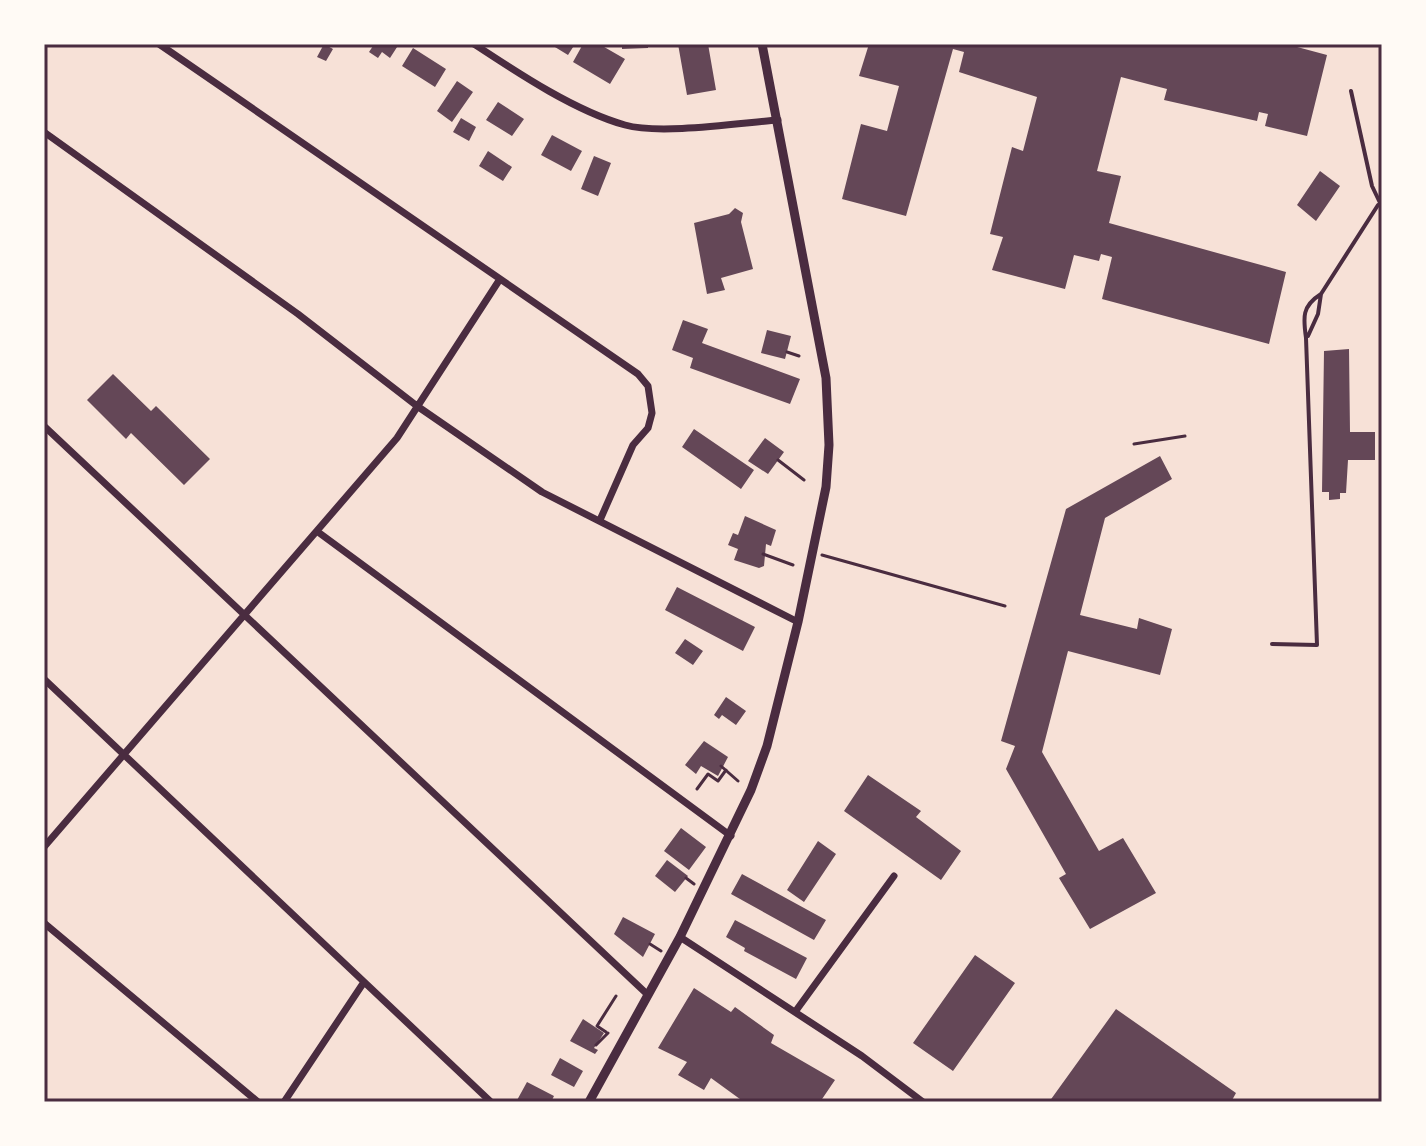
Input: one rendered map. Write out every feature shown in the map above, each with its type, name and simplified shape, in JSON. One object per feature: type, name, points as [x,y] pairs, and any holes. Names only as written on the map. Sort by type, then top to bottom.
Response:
[{"type":"street","points":[[159,44],[631,369],[648,386],[652,413],[648,428],[633,445],[600,520]]},
{"type":"street","points":[[474,44],[487,47],[550,90],[628,126],[689,127],[778,120]]},
{"type":"street","points":[[589,1102],[680,937],[731,836],[767,746],[815,552],[829,445],[826,378],[762,44]]},
{"type":"street","points":[[44,132],[298,314],[417,406],[542,492],[798,622]]},
{"type":"street","points":[[44,847],[397,438],[500,279]]},
{"type":"street","points":[[44,426],[648,995]]},
{"type":"street","points":[[318,532],[731,836]]},
{"type":"street","points":[[44,679],[491,1102]]},
{"type":"street","points":[[795,1012],[894,876]]},
{"type":"street","points":[[44,923],[258,1102]]},
{"type":"street","points":[[680,937],[795,1012],[923,1102]]},
{"type":"street","points":[[284,1102],[364,982]]},
{"type":"lane","points":[[1272,644],[1317,645],[1303,317],[1308,302],[1321,294],[1380,206],[1351,91]]},
{"type":"lane","points":[[1306,338],[1318,314],[1321,294]]},
{"type":"path","points":[[787,352],[799,356]]},
{"type":"path","points":[[1134,444],[1185,436]]},
{"type":"path","points":[[778,460],[804,480]]},
{"type":"path","points":[[815,552],[1005,606]]},
{"type":"path","points":[[763,554],[793,565]]},
{"type":"path","points":[[721,766],[738,781]]},
{"type":"path","points":[[697,789],[708,774],[718,781],[726,770]]},
{"type":"path","points":[[686,878],[697,886]]},
{"type":"path","points":[[650,944],[661,951]]},
{"type":"path","points":[[615,1037],[597,1026],[616,996]]},
{"type":"path","points":[[596,1045],[606,1032]]},
{"type":"building","points":[[324,44],[333,49],[326,61],[317,57]]},
{"type":"building","points":[[370,44],[399,44],[390,58],[382,52],[378,58],[369,52],[373,46]]},
{"type":"building","points":[[550,44],[575,44],[568,55]]},
{"type":"building","points":[[583,44],[599,44],[625,59],[610,84],[573,62]]},
{"type":"building","points":[[622,44],[648,44],[648,48],[622,49]]},
{"type":"building","points":[[678,44],[708,44],[716,90],[687,95]]},
{"type":"building","points":[[869,44],[1272,44],[1286,47],[1286,44],[1327,55],[1307,136],[1265,126],[1268,114],[1259,112],[1257,121],[1164,100],[1167,89],[1121,77],[1097,171],[1121,176],[1109,223],[1286,272],[1269,344],[1102,299],[1112,257],[1101,254],[1099,261],[1074,255],[1065,289],[992,270],[1003,237],[990,234],[1012,147],[1023,151],[1037,97],[959,72],[964,52],[953,49],[906,216],[842,199],[861,124],[887,131],[899,86],[859,76]]},
{"type":"building","points":[[413,48],[446,69],[435,87],[402,66]]},
{"type":"building","points":[[457,81],[473,92],[452,122],[437,111]]},
{"type":"building","points":[[498,102],[524,119],[512,136],[486,120]]},
{"type":"building","points":[[461,118],[476,127],[469,141],[453,132]]},
{"type":"building","points":[[552,135],[582,151],[571,171],[541,155]]},
{"type":"building","points":[[488,151],[512,167],[503,181],[479,166]]},
{"type":"building","points":[[594,156],[611,163],[598,196],[581,189]]},
{"type":"building","points":[[1320,171],[1340,186],[1316,221],[1297,205]]},
{"type":"building","points":[[735,208],[743,213],[741,222],[753,269],[721,278],[725,290],[707,294],[694,223],[729,214]]},
{"type":"building","points":[[683,320],[708,329],[702,343],[800,379],[790,404],[690,368],[693,358],[672,350]]},
{"type":"building","points":[[767,330],[791,336],[785,359],[761,353]]},
{"type":"building","points":[[1349,349],[1350,432],[1375,432],[1375,460],[1348,460],[1346,493],[1340,493],[1340,499],[1329,500],[1329,492],[1322,492],[1324,351]]},
{"type":"building","points":[[113,374],[151,411],[156,406],[210,459],[184,485],[131,433],[126,439],[87,400]]},
{"type":"building","points":[[694,429],[754,470],[741,489],[682,447]]},
{"type":"building","points":[[765,438],[784,452],[768,474],[748,461]]},
{"type":"building","points":[[1160,456],[1172,479],[1105,518],[1080,615],[1137,629],[1139,618],[1172,629],[1160,675],[1068,651],[1042,752],[1099,851],[1123,838],[1156,893],[1090,929],[1059,878],[1066,874],[1006,769],[1015,746],[1001,741],[1066,509]]},
{"type":"building","points":[[745,516],[776,530],[771,546],[766,544],[764,566],[759,568],[734,560],[738,549],[728,545],[733,533],[738,535]]},
{"type":"building","points":[[677,587],[755,627],[743,651],[665,610]]},
{"type":"building","points":[[685,639],[703,651],[693,665],[675,653]]},
{"type":"building","points":[[726,697],[746,711],[736,725],[722,715],[719,719],[714,715]]},
{"type":"building","points":[[704,741],[728,757],[718,776],[701,766],[696,774],[685,765]]},
{"type":"building","points":[[868,775],[921,811],[916,817],[961,851],[941,880],[844,811]]},
{"type":"building","points":[[681,828],[706,847],[689,870],[664,851]]},
{"type":"building","points":[[818,841],[836,854],[804,902],[787,890]]},
{"type":"building","points":[[667,860],[688,876],[675,892],[655,876]]},
{"type":"building","points":[[742,874],[826,920],[814,940],[731,894]]},
{"type":"building","points":[[623,917],[655,934],[643,957],[614,934]]},
{"type":"building","points":[[735,920],[807,958],[796,979],[744,951],[745,948],[726,937]]},
{"type":"building","points":[[975,955],[1015,983],[953,1071],[913,1043]]},
{"type":"building","points":[[694,988],[731,1012],[735,1007],[774,1035],[771,1043],[835,1080],[820,1102],[744,1102],[711,1078],[704,1090],[678,1075],[687,1062],[658,1048]]},
{"type":"building","points":[[1116,1009],[1236,1093],[1231,1102],[1049,1102]]},
{"type":"building","points":[[583,1019],[604,1033],[594,1048],[598,1050],[595,1054],[570,1041]]},
{"type":"building","points":[[560,1058],[583,1071],[574,1087],[551,1075]]},
{"type":"building","points":[[527,1082],[554,1096],[551,1102],[516,1102]]}]
